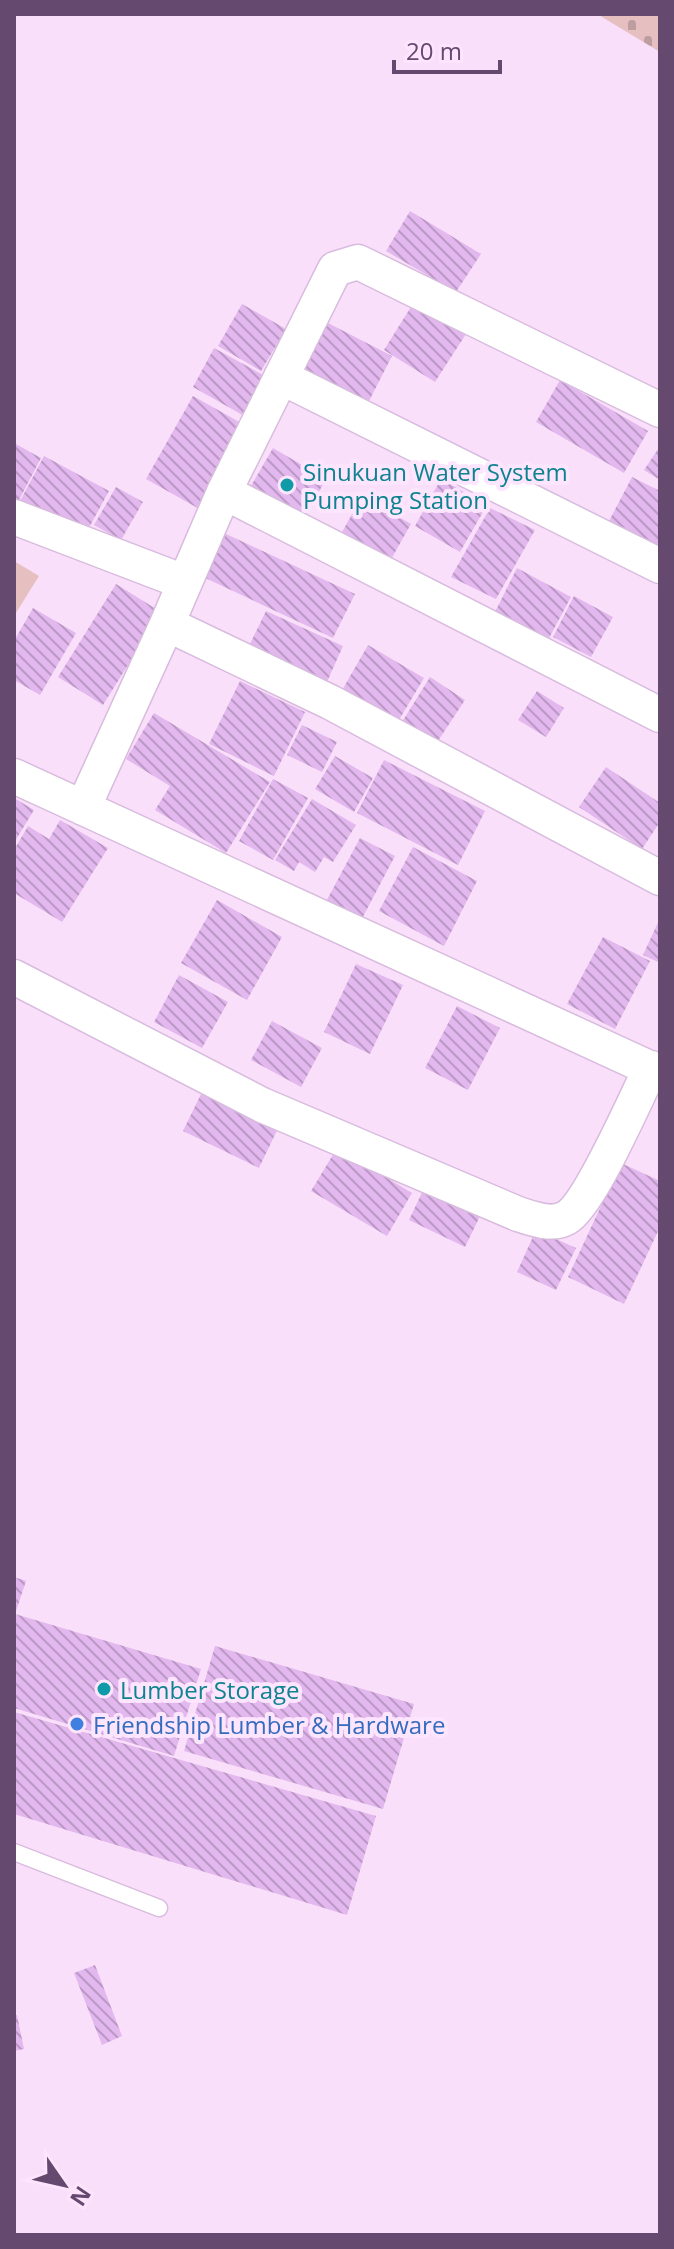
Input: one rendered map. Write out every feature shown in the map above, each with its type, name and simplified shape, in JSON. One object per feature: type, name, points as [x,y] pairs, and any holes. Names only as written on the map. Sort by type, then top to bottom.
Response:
[{"type":"street","points":[[83,808],[224,492],[335,269],[358,262],[660,410]]},
{"type":"street","points":[[281,377],[660,566]]},
{"type":"street","points":[[224,492],[660,715]]},
{"type":"street","points":[[14,517],[184,582]]},
{"type":"street","points":[[167,624],[330,702],[660,878]]},
{"type":"street","points":[[14,776],[655,1070],[587,1196],[566,1218],[544,1222],[518,1214],[262,1105],[14,977]]},
{"type":"lane","points":[[14,1852],[159,1908]]},
{"type":"green space","points":[[597,14],[660,14],[660,52]]},
{"type":"green space","points":[[14,561],[39,576],[14,616]]},
{"type":"building","points":[[410,211],[481,254],[456,292],[386,251]]},
{"type":"building","points":[[414,302],[466,334],[435,382],[384,350]]},
{"type":"building","points":[[242,304],[286,329],[261,371],[218,346]]},
{"type":"building","points":[[328,323],[392,356],[367,405],[303,372]]},
{"type":"building","points":[[214,348],[274,381],[253,421],[193,387]]},
{"type":"building","points":[[560,380],[648,431],[624,473],[536,422]]},
{"type":"building","points":[[193,396],[250,428],[203,511],[146,479]]},
{"type":"building","points":[[14,443],[41,458],[18,502],[14,500]]},
{"type":"building","points":[[660,446],[660,480],[644,470]]},
{"type":"building","name":"Sinukuan Water System Pumping Station","points":[[273,448],[326,479],[302,522],[248,491]]},
{"type":"building","points":[[44,456],[109,491],[84,537],[19,503]]},
{"type":"building","points":[[632,477],[660,491],[660,548],[609,521]]},
{"type":"building","points":[[441,479],[487,505],[460,552],[415,526]]},
{"type":"building","points":[[116,487],[143,502],[121,540],[94,525]]},
{"type":"building","points":[[362,496],[411,524],[385,570],[336,543]]},
{"type":"building","points":[[490,508],[535,530],[496,599],[451,577]]},
{"type":"building","points":[[224,533],[355,594],[333,638],[203,577]]},
{"type":"building","points":[[517,568],[571,597],[547,642],[494,614]]},
{"type":"building","points":[[116,584],[161,612],[103,705],[58,677]]},
{"type":"building","points":[[574,596],[613,617],[591,657],[553,637]]},
{"type":"building","points":[[33,608],[76,633],[40,695],[14,680],[14,641]]},
{"type":"building","points":[[266,611],[343,646],[326,684],[248,648]]},
{"type":"building","points":[[368,645],[424,678],[396,725],[341,692]]},
{"type":"building","points":[[430,677],[465,700],[436,744],[402,722]]},
{"type":"building","points":[[240,681],[305,712],[274,776],[209,744]]},
{"type":"building","points":[[537,691],[564,708],[546,737],[518,720]]},
{"type":"building","points":[[154,713],[270,782],[226,853],[155,810],[170,786],[126,759]]},
{"type":"building","points":[[302,725],[337,742],[322,772],[287,755]]},
{"type":"building","points":[[335,756],[373,778],[354,812],[315,789]]},
{"type":"building","points":[[384,760],[485,811],[458,865],[357,813]]},
{"type":"building","points":[[606,767],[660,803],[660,822],[642,849],[579,807]]},
{"type":"building","points":[[273,779],[308,798],[273,860],[239,841]]},
{"type":"building","points":[[14,798],[34,810],[14,843]]},
{"type":"building","points":[[312,799],[356,825],[333,862],[324,857],[315,872],[299,862],[294,871],[275,860]]},
{"type":"building","points":[[60,820],[108,848],[62,922],[14,893],[14,850],[28,826],[49,839]]},
{"type":"building","points":[[360,838],[395,856],[356,930],[321,911]]},
{"type":"building","points":[[413,847],[477,881],[444,946],[379,911]]},
{"type":"building","points":[[217,900],[282,937],[247,1000],[181,963]]},
{"type":"building","points":[[660,918],[660,963],[643,955]]},
{"type":"building","points":[[603,937],[650,961],[615,1029],[567,1004]]},
{"type":"building","points":[[356,964],[403,985],[370,1054],[324,1032]]},
{"type":"building","points":[[179,975],[228,1002],[202,1048],[154,1022]]},
{"type":"building","points":[[457,1006],[500,1028],[468,1090],[425,1068]]},
{"type":"building","points":[[272,1021],[322,1048],[301,1087],[251,1060]]},
{"type":"building","points":[[205,1086],[281,1122],[259,1168],[183,1131]]},
{"type":"building","points":[[337,1148],[412,1193],[387,1236],[311,1191]]},
{"type":"building","points":[[621,1163],[660,1181],[660,1227],[624,1304],[568,1277]]},
{"type":"building","points":[[427,1182],[484,1208],[465,1247],[409,1220]]},
{"type":"building","points":[[536,1230],[576,1248],[556,1290],[517,1272]]},
{"type":"building","name":"Lumber Storage","points":[[14,1577],[26,1581],[15,1614],[201,1669],[174,1756],[14,1708]]},
{"type":"building","points":[[215,1646],[414,1704],[383,1809],[184,1751]]},
{"type":"building","points":[[14,1712],[376,1816],[347,1915],[14,1814]]},
{"type":"building","points":[[95,1965],[122,2036],[102,2045],[74,1973]]},
{"type":"building","points":[[14,2015],[17,2015],[24,2049],[14,2051]]},
{"type":"place","name":"Sinukuan Water System Pumping Station","points":[[287,485]]},
{"type":"place","name":"Lumber Storage","points":[[104,1689]]},
{"type":"place","name":"Friendship Lumber & Hardware","points":[[77,1724]]}]
